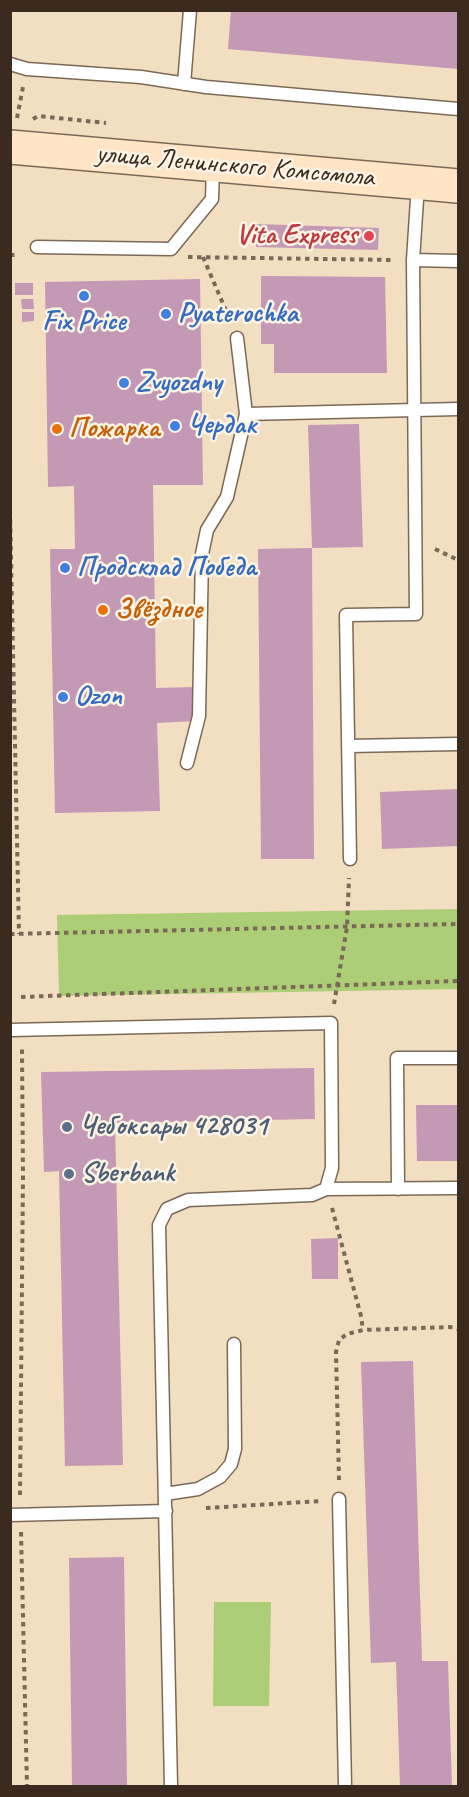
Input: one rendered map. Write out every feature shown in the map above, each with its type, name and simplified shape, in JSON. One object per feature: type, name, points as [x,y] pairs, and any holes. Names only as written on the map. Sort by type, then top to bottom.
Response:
[{"type":"main road","name":"улица Ленинского Комсомола","points":[[13,135],[213,165],[459,186]]},
{"type":"lane","points":[[184,84],[190,10]]},
{"type":"lane","points":[[10,64],[27,69],[141,77],[184,84],[459,110]]},
{"type":"lane","points":[[37,247],[171,249],[212,199],[213,165]]},
{"type":"lane","points":[[350,858],[346,615],[416,614],[413,260],[418,183]]},
{"type":"lane","points":[[413,260],[459,261]]},
{"type":"lane","points":[[187,763],[199,716],[202,554],[207,530],[227,497],[246,414],[237,338]]},
{"type":"lane","points":[[246,414],[459,409]]},
{"type":"lane","points":[[348,746],[459,744]]},
{"type":"lane","points":[[16,1030],[330,1023],[332,1168],[327,1189]]},
{"type":"lane","points":[[398,1189],[397,1058],[459,1058]]},
{"type":"lane","points":[[171,1786],[159,1226],[167,1209],[188,1200],[312,1195],[327,1189],[459,1188]]},
{"type":"lane","points":[[165,1494],[198,1489],[220,1477],[231,1464],[235,1449],[234,1344]]},
{"type":"lane","points":[[339,1499],[345,1786]]},
{"type":"lane","points":[[15,1515],[166,1511]]},
{"type":"path","points":[[13,135],[27,69]]},
{"type":"path","points":[[10,255],[22,255]]},
{"type":"path","points":[[180,257],[413,260]]},
{"type":"path","points":[[203,257],[237,338]]},
{"type":"path","points":[[10,510],[20,934]]},
{"type":"path","points":[[330,1023],[347,927],[350,858]]},
{"type":"path","points":[[10,934],[459,924]]},
{"type":"path","points":[[21,997],[459,981]]},
{"type":"path","points":[[16,1030],[23,1188],[15,1515],[27,1786]]},
{"type":"path","points":[[327,1189],[363,1330]]},
{"type":"path","points":[[166,1511],[339,1499],[336,1352],[339,1340],[347,1334],[363,1330],[450,1327],[459,1329]]},
{"type":"green space","points":[[458,909],[458,989],[59,996],[57,915]]},
{"type":"green space","points":[[214,1602],[271,1602],[269,1706],[213,1706]]},
{"type":"building","points":[[231,10],[458,10],[458,69],[228,49]]},
{"type":"building","points":[[256,224],[379,228],[378,250],[256,247]]},
{"type":"building","points":[[261,276],[385,277],[387,373],[274,373],[274,344],[261,344]]},
{"type":"building","points":[[200,279],[203,485],[153,485],[156,688],[194,687],[195,721],[157,723],[160,811],[55,813],[50,549],[75,549],[74,486],[48,487],[45,282]]},
{"type":"building","points":[[15,283],[33,283],[33,295],[15,295]]},
{"type":"building","points":[[21,299],[33,299],[34,309],[22,309]]},
{"type":"building","points":[[22,312],[34,312],[34,321],[22,322]]},
{"type":"building","points":[[359,424],[363,547],[312,548],[308,425]]},
{"type":"building","points":[[312,548],[314,859],[261,859],[258,549]]},
{"type":"building","points":[[458,789],[458,846],[382,849],[380,792]]},
{"type":"building","points":[[314,1068],[315,1119],[115,1123],[123,1465],[65,1466],[59,1171],[44,1172],[41,1072]]},
{"type":"building","points":[[416,1105],[458,1105],[458,1161],[417,1161]]},
{"type":"building","points":[[338,1238],[338,1279],[312,1279],[311,1239]]},
{"type":"building","points":[[413,1361],[422,1661],[448,1661],[452,1786],[400,1786],[396,1662],[371,1663],[361,1362]]},
{"type":"building","points":[[124,1557],[127,1786],[72,1786],[69,1558]]},
{"type":"place","name":"Vita Express","points":[[369,236]]},
{"type":"place","name":"Fix Price","points":[[84,296]]},
{"type":"place","name":"Pyaterochka","points":[[166,314]]},
{"type":"place","name":"Zvyozdny","points":[[124,383]]},
{"type":"place","name":"Чердак","points":[[175,426]]},
{"type":"place","name":"Пожарка","points":[[57,429]]},
{"type":"place","name":"Продсклад Победа","points":[[65,568]]},
{"type":"place","name":"Звёздное","points":[[103,610]]},
{"type":"place","name":"Ozon","points":[[63,697]]},
{"type":"place","name":"Чебоксары 428031","points":[[67,1127]]},
{"type":"place","name":"Sberbank","points":[[69,1174]]}]
